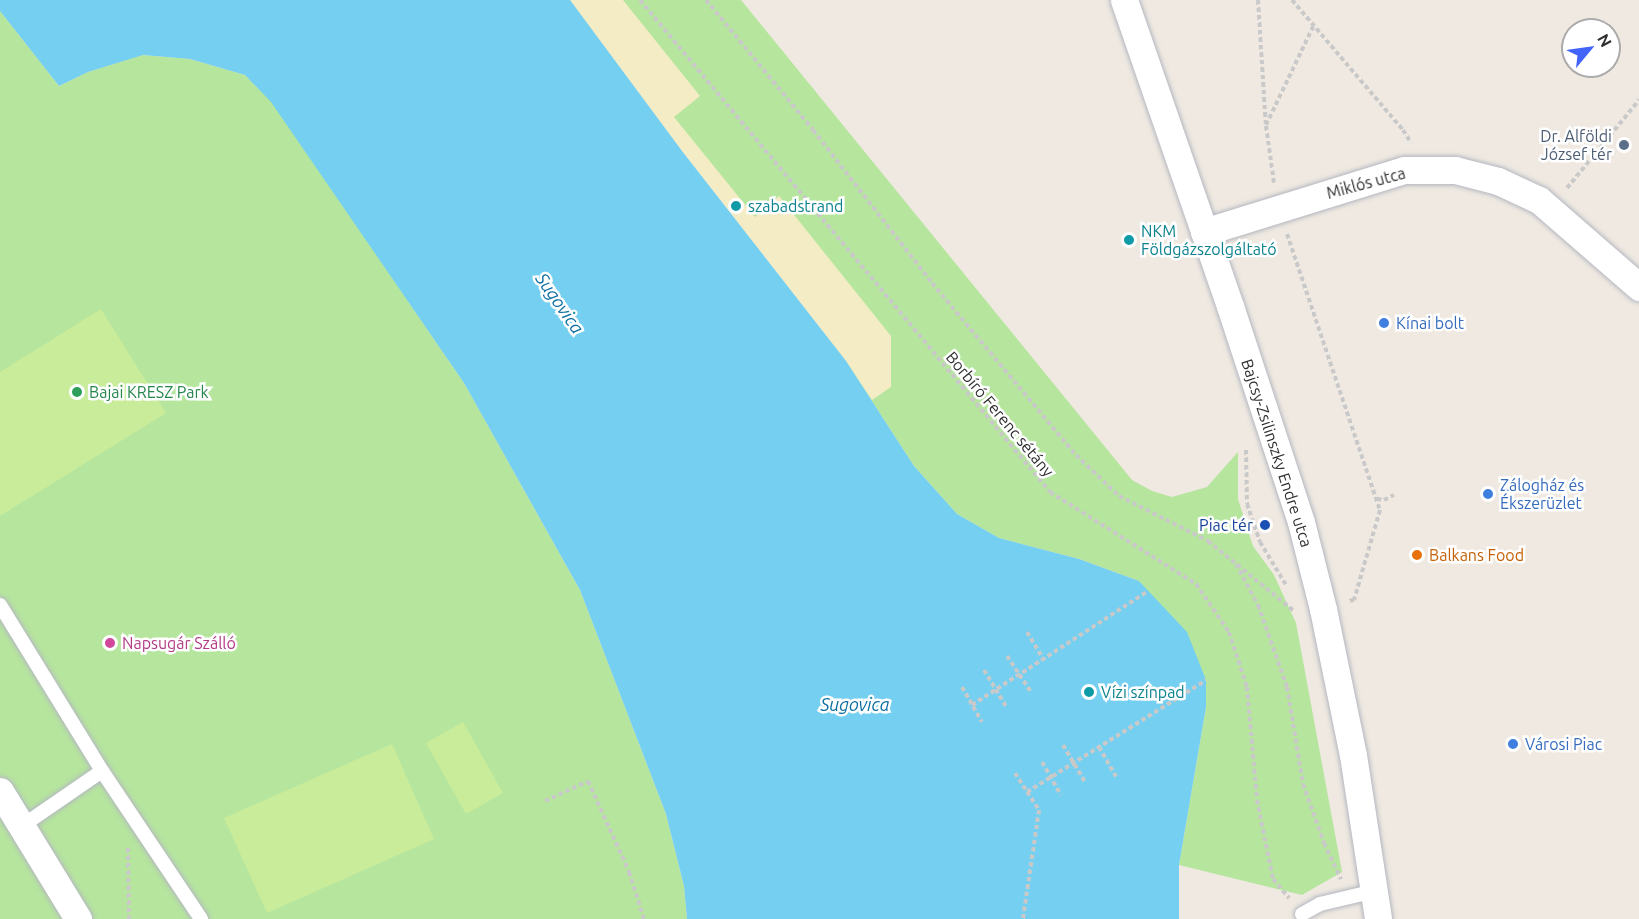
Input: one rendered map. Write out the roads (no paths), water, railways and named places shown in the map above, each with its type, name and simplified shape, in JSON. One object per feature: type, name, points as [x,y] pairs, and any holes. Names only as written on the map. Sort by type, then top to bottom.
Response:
[{"type":"street","name":"Bajcsy-Zsilinszky Endre utca","points":[[1124,0],[1301,522],[1323,609],[1353,755],[1362,893],[1378,919]]},
{"type":"street","name":"Miklós utca","points":[[1204,232],[1404,170],[1455,170],[1498,182],[1539,200],[1639,287]]},
{"type":"street","points":[[0,791],[78,919]]},
{"type":"lane","points":[[0,605],[102,771],[201,919]]},
{"type":"lane","points":[[22,826],[102,771]]},
{"type":"lane","points":[[1302,914],[1320,904],[1362,893]]},
{"type":"water","name":"Sugovica","points":[[0,0],[570,0],[682,151],[846,361],[914,466],[957,514],[999,538],[1079,559],[1139,581],[1187,632],[1206,680],[1206,707],[1179,865],[1179,919],[687,919],[684,886],[666,814],[580,590],[464,383],[271,102],[245,75],[190,59],[143,55],[88,72],[59,86],[0,11]]},
{"type":"place","name":"Dr. Alföldi József tér","points":[[1624,145]]},
{"type":"place","name":"szabadstrand","points":[[736,206]]},
{"type":"place","name":"NKM Földgázszolgáltató","points":[[1129,240]]},
{"type":"place","name":"Kínai bolt","points":[[1384,323]]},
{"type":"place","name":"Bajai KRESZ Park","points":[[77,392]]},
{"type":"place","name":"Zálogház és Ékszerüzlet","points":[[1488,494]]},
{"type":"place","name":"Piac tér","points":[[1265,525]]},
{"type":"place","name":"Balkans Food","points":[[1417,555]]},
{"type":"place","name":"Napsugár Szálló","points":[[110,643]]},
{"type":"place","name":"Vízi színpad","points":[[1089,692]]},
{"type":"place","name":"Városi Piac","points":[[1513,744]]}]
